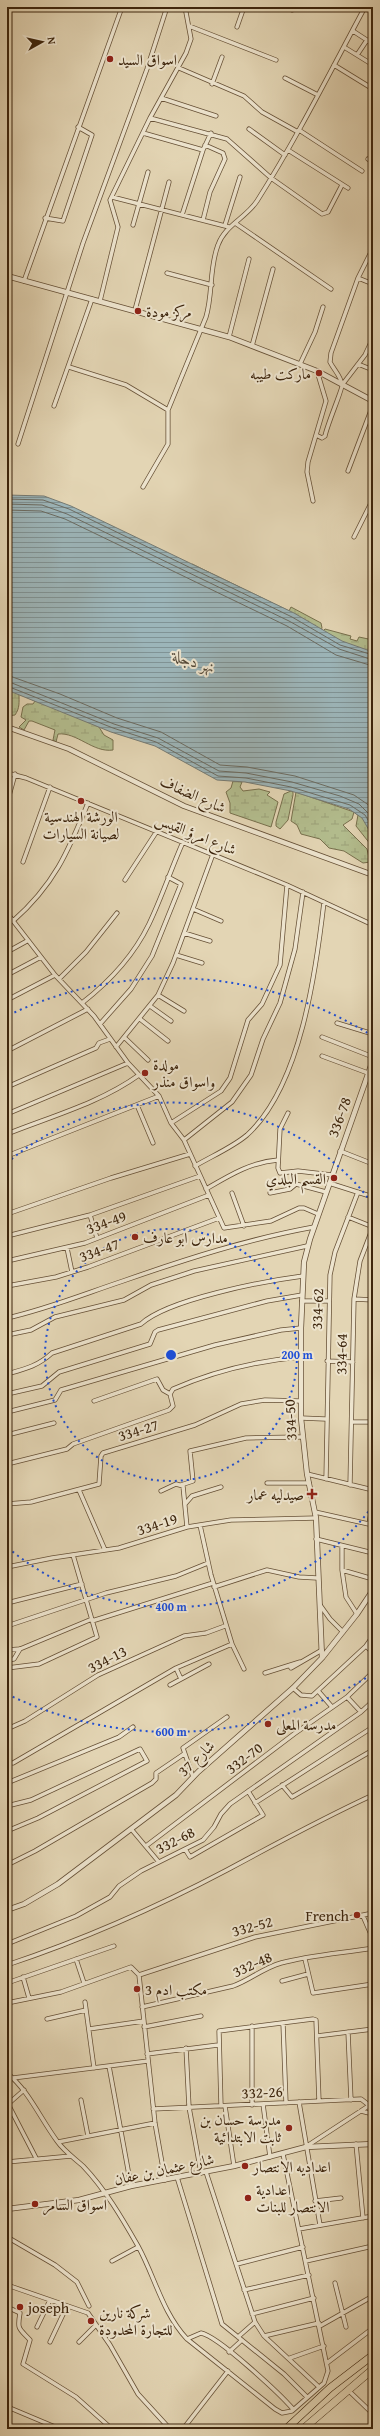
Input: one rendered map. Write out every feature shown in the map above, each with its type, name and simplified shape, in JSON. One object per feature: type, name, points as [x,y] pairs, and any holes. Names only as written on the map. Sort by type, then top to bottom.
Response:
[{"type":"highway","points":[[286,2429],[330,2388],[373,2355]]},
{"type":"highway","points":[[303,2429],[373,2369]]},
{"type":"street","points":[[24,281],[45,218],[122,7]]},
{"type":"street","points":[[18,444],[69,293],[83,243],[147,69],[167,7]]},
{"type":"street","points":[[100,301],[118,227],[110,204],[112,197],[150,118],[179,68],[189,46],[189,26],[185,7]]},
{"type":"street","points":[[237,27],[244,7]]},
{"type":"street","points":[[285,7],[292,10]]},
{"type":"street","points":[[143,487],[168,444],[168,410],[203,329],[210,303],[217,246],[229,227],[252,209],[288,150],[366,7]]},
{"type":"street","points":[[189,26],[276,60]]},
{"type":"street","points":[[352,31],[373,44]]},
{"type":"street","points":[[357,55],[367,40]]},
{"type":"street","points":[[344,47],[373,65]]},
{"type":"street","points":[[212,84],[222,58]]},
{"type":"street","points":[[334,65],[373,89]]},
{"type":"street","points":[[179,68],[212,84],[244,96],[262,112],[298,131],[362,171]]},
{"type":"street","points":[[285,78],[318,95]]},
{"type":"street","points":[[161,98],[216,116]]},
{"type":"street","points":[[150,118],[211,133],[227,139],[271,178],[322,214],[328,212],[342,185]]},
{"type":"street","points":[[45,218],[63,221],[92,135],[78,127]]},
{"type":"street","points":[[249,129],[285,155]]},
{"type":"street","points":[[143,133],[203,150]]},
{"type":"street","points":[[182,214],[203,150],[211,133]]},
{"type":"street","points":[[203,220],[210,192],[224,159],[223,153],[205,145]]},
{"type":"street","points":[[288,150],[348,188]]},
{"type":"street","points":[[368,159],[373,162]]},
{"type":"street","points":[[133,225],[148,172]]},
{"type":"street","points":[[224,225],[240,177]]},
{"type":"street","points":[[135,310],[169,182]]},
{"type":"street","points":[[112,197],[229,227]]},
{"type":"street","points":[[235,223],[331,289]]},
{"type":"street","points":[[316,435],[322,438],[325,436],[329,418],[342,391],[342,385],[330,362],[330,358],[358,278],[373,248]]},
{"type":"street","points":[[229,337],[249,259]]},
{"type":"street","points":[[252,346],[272,269]]},
{"type":"street","points":[[167,273],[212,285]]},
{"type":"street","points":[[7,276],[229,337],[316,371],[373,401]]},
{"type":"street","points":[[358,278],[373,284]]},
{"type":"street","points":[[54,406],[92,299]]},
{"type":"street","points":[[300,364],[315,332],[323,308]]},
{"type":"street","points":[[342,385],[358,364],[373,338]]},
{"type":"street","points":[[358,364],[373,369]]},
{"type":"street","points":[[69,367],[126,384],[168,410]]},
{"type":"street","points":[[313,501],[307,472],[326,401],[316,371]]},
{"type":"street","points":[[348,471],[373,405]]},
{"type":"street","points":[[354,537],[373,499]]},
{"type":"street","name":"شارع الضفاف","points":[[7,727],[69,749],[184,806],[373,875]]},
{"type":"street","name":"شارع امرؤ القيس","points":[[7,773],[15,774],[50,787],[213,854],[303,892],[373,925]]},
{"type":"street","points":[[7,803],[15,774]]},
{"type":"street","points":[[23,862],[50,787]]},
{"type":"street","points":[[7,921],[12,920],[34,903],[57,873],[88,803]]},
{"type":"street","points":[[125,880],[157,831]]},
{"type":"street","points":[[82,1003],[100,989],[119,968],[138,942],[149,924],[183,842]]},
{"type":"street","points":[[116,1047],[140,1020],[158,994],[176,955],[213,854]]},
{"type":"street","points":[[100,1024],[131,989],[152,956],[181,884],[168,877]]},
{"type":"street","points":[[171,1122],[221,1091],[230,1078],[248,1020],[262,1004],[280,964],[287,885]]},
{"type":"street","points":[[184,1140],[232,1102],[251,1075],[263,1039],[280,1003],[293,957],[303,892]]},
{"type":"street","points":[[195,1166],[247,1135],[275,1100],[294,1055],[314,975],[324,902]]},
{"type":"street","points":[[193,909],[221,921]]},
{"type":"street","points":[[7,913],[27,941],[55,975],[88,1009],[128,1064],[159,1096],[171,1122],[184,1140],[219,1218],[227,1229],[271,1221],[299,1208],[304,1208],[318,1214]]},
{"type":"street","points":[[59,979],[86,952],[117,913]]},
{"type":"street","points":[[184,933],[210,941]]},
{"type":"street","points":[[7,952],[27,941]]},
{"type":"street","points":[[176,955],[202,963]]},
{"type":"street","points":[[7,975],[41,957]]},
{"type":"street","points":[[7,1000],[55,975]]},
{"type":"street","points":[[158,994],[184,1011]]},
{"type":"street","points":[[150,1006],[171,1021]]},
{"type":"street","points":[[7,1051],[88,1009]]},
{"type":"street","points":[[140,1020],[168,1041]]},
{"type":"street","points":[[337,1023],[373,1034]]},
{"type":"street","points":[[322,1037],[373,1057]]},
{"type":"street","points":[[125,1038],[148,1060]]},
{"type":"street","points":[[7,1087],[96,1048],[100,1043],[110,1039]]},
{"type":"street","points":[[322,1056],[368,1073]]},
{"type":"street","name":"336-78","points":[[329,1183],[368,1073],[373,1063]]},
{"type":"street","points":[[7,1114],[128,1064]]},
{"type":"street","points":[[7,1134],[92,1101],[124,1085],[139,1075]]},
{"type":"street","points":[[7,1156],[159,1096]]},
{"type":"street","points":[[137,1105],[153,1143]]},
{"type":"street","points":[[288,1113],[280,1129],[278,1160],[280,1173],[298,1171],[332,1175]]},
{"type":"street","points":[[340,1151],[372,1163],[373,1158]]},
{"type":"street","points":[[7,1214],[111,1178],[190,1154]]},
{"type":"street","points":[[206,1189],[244,1168],[262,1161],[278,1160]]},
{"type":"street","points":[[7,1236],[90,1216],[200,1176]]},
{"type":"street","points":[[329,1183],[373,1197]]},
{"type":"street","name":"334-50","points":[[322,1658],[318,1602],[316,1518],[307,1474],[302,1436],[300,1357],[303,1276],[307,1246],[329,1183]]},
{"type":"street","points":[[270,1193],[290,1189],[296,1184],[326,1192]]},
{"type":"street","name":"334-62","points":[[326,1479],[325,1420],[328,1301],[335,1252],[358,1192]]},
{"type":"street","points":[[232,1193],[244,1226]]},
{"type":"street","name":"334-49","points":[[7,1261],[67,1248],[98,1238],[209,1195]]},
{"type":"street","points":[[90,1216],[98,1238]]},
{"type":"street","points":[[348,1217],[373,1227]]},
{"type":"street","name":"334-47","points":[[7,1286],[56,1278],[219,1218]]},
{"type":"street","points":[[7,1318],[65,1302],[217,1250],[256,1239],[314,1227]]},
{"type":"street","name":"334-64","points":[[350,1485],[354,1299],[360,1261],[373,1227]]},
{"type":"street","points":[[7,1335],[31,1330],[55,1317],[124,1300],[151,1285],[194,1271],[307,1246]]},
{"type":"street","points":[[67,1248],[72,1272]]},
{"type":"street","points":[[7,1374],[31,1368],[42,1363],[52,1353],[141,1324],[152,1315],[202,1298],[275,1280],[303,1276]]},
{"type":"street","points":[[7,1394],[42,1386],[59,1372],[150,1344],[158,1330],[267,1301],[302,1295]]},
{"type":"street","points":[[354,1299],[373,1300]]},
{"type":"street","points":[[302,1301],[328,1301]]},
{"type":"street","points":[[7,1412],[55,1400],[61,1390],[164,1360],[259,1335],[301,1328]]},
{"type":"street","points":[[170,1394],[173,1389],[218,1372],[271,1359],[300,1357]]},
{"type":"street","points":[[327,1361],[353,1362]]},
{"type":"street","points":[[7,1464],[67,1449],[73,1444],[169,1410],[173,1406],[170,1394],[164,1390],[157,1379],[94,1401]]},
{"type":"street","name":"334-27","points":[[7,1504],[31,1502],[99,1484],[100,1461],[103,1453],[195,1424],[241,1404],[265,1400],[300,1401]]},
{"type":"street","points":[[301,1418],[325,1420]]},
{"type":"street","points":[[352,1422],[373,1422]]},
{"type":"street","points":[[7,1435],[54,1423]]},
{"type":"street","points":[[161,1491],[176,1484],[181,1485],[193,1481],[190,1451],[246,1438],[302,1436]]},
{"type":"street","points":[[307,1474],[373,1490]]},
{"type":"street","points":[[267,1483],[309,1483]]},
{"type":"street","points":[[181,1485],[188,1526]]},
{"type":"street","points":[[185,1504],[192,1496],[221,1487]]},
{"type":"street","points":[[79,1490],[105,1550]]},
{"type":"street","points":[[314,1512],[371,1525],[373,1499]]},
{"type":"street","name":"334-19","points":[[7,1567],[120,1548],[188,1526],[231,1520],[316,1518]]},
{"type":"street","points":[[200,1525],[213,1585],[225,1626],[244,1669]]},
{"type":"street","points":[[316,1539],[373,1553]]},
{"type":"street","points":[[342,1546],[342,1570],[346,1597],[357,1614]]},
{"type":"street","points":[[7,1668],[39,1664],[97,1638],[73,1555]]},
{"type":"street","points":[[7,1626],[87,1601],[106,1593],[176,1576],[208,1563]]},
{"type":"street","points":[[7,1650],[20,1649],[92,1620],[267,1570],[299,1577],[317,1578]]},
{"type":"street","points":[[342,1570],[373,1579]]},
{"type":"street","points":[[7,1604],[82,1584]]},
{"type":"street","name":"شارع 37","points":[[7,1910],[24,1904],[58,1884],[132,1830],[176,1795],[193,1777],[293,1688],[322,1658],[357,1614],[373,1590]]},
{"type":"street","points":[[318,1602],[330,1619],[343,1632]]},
{"type":"street","name":"334-13","points":[[7,1729],[25,1721],[98,1675],[184,1636],[206,1633],[225,1626]]},
{"type":"street","points":[[293,1688],[306,1696],[319,1692],[366,1646],[373,1636]]},
{"type":"street","points":[[13,1763],[176,1668],[232,1644]]},
{"type":"street","points":[[366,1646],[373,1653]]},
{"type":"street","points":[[7,1660],[14,1658],[20,1649]]},
{"type":"street","points":[[291,1668],[322,1650]]},
{"type":"street","points":[[265,1673],[300,1662]]},
{"type":"street","points":[[170,1685],[209,1664]]},
{"type":"street","points":[[176,1668],[181,1678]]},
{"type":"street","name":"332-70","points":[[146,1846],[347,1697],[373,1672]]},
{"type":"street","points":[[319,1692],[332,1708]]},
{"type":"street","points":[[347,1697],[361,1712]]},
{"type":"street","name":"332-68","points":[[7,1944],[76,1916],[110,1897],[119,1886],[158,1861],[203,1840],[214,1827],[221,1814],[248,1791],[361,1712],[373,1701]]},
{"type":"street","points":[[193,1777],[184,1754],[184,1747],[227,1717]]},
{"type":"street","points":[[7,1782],[119,1737],[134,1727]]},
{"type":"street","points":[[255,1803],[373,1727]]},
{"type":"street","points":[[7,1806],[31,1800],[140,1749],[147,1761],[38,1818],[7,1830]]},
{"type":"street","points":[[282,1785],[292,1797],[373,1750]]},
{"type":"street","points":[[7,1865],[27,1856],[152,1783],[156,1779],[156,1773],[184,1754]]},
{"type":"street","points":[[185,1849],[190,1857],[263,1815],[248,1791]]},
{"type":"street","points":[[7,1965],[127,1917],[226,1870],[280,1841],[373,1795]]},
{"type":"street","points":[[132,1830],[158,1861]]},
{"type":"street","name":"332-52","points":[[139,1975],[255,1937],[373,1913]]},
{"type":"street","points":[[363,1916],[373,1939]]},
{"type":"street","points":[[7,1983],[114,1946]]},
{"type":"street","name":"332-48","points":[[142,2007],[233,1986],[248,1981],[259,1972],[273,1966],[305,1959],[373,1948]]},
{"type":"street","points":[[76,1959],[84,1984]]},
{"type":"street","points":[[305,1959],[313,1992],[373,1984]]},
{"type":"street","points":[[7,2003],[61,1992],[131,1967],[136,1970],[139,1975],[153,2109],[165,2180]]},
{"type":"street","points":[[282,1981],[308,1974]]},
{"type":"street","points":[[23,1977],[29,1998]]},
{"type":"street","points":[[85,2002],[94,2068]]},
{"type":"street","points":[[47,2019],[86,2010]]},
{"type":"street","points":[[144,2027],[201,2016]]},
{"type":"street","points":[[234,2166],[223,2106],[218,2045],[219,2031],[252,2026],[316,2020],[319,2102]]},
{"type":"street","points":[[89,2029],[144,2021]]},
{"type":"street","points":[[284,2023],[286,2103]]},
{"type":"street","points":[[252,2026],[252,2104]]},
{"type":"street","points":[[316,2036],[373,2029]]},
{"type":"street","points":[[348,2032],[351,2100]]},
{"type":"street","points":[[147,2054],[218,2045]]},
{"type":"street","points":[[186,2048],[189,2107],[204,2172],[237,2264],[255,2322],[264,2336],[290,2358],[319,2387]]},
{"type":"street","points":[[13,2078],[148,2061]]},
{"type":"street","points":[[110,2066],[131,2186]]},
{"type":"street","points":[[7,2073],[24,2090],[58,2142],[106,2194],[138,2247],[170,2319],[187,2339],[279,2412],[287,2412],[294,2409],[319,2387],[327,2378],[328,2363],[283,2154]]},
{"type":"street","points":[[24,2090],[7,2104],[36,2158]]},
{"type":"street","points":[[81,2100],[88,2136]]},
{"type":"street","name":"332-26","points":[[153,2109],[351,2100],[364,2100],[371,2105]]},
{"type":"street","points":[[299,2102],[320,2225]]},
{"type":"street","points":[[263,2104],[270,2157]]},
{"type":"street","points":[[306,2147],[371,2105]]},
{"type":"street","points":[[361,2111],[373,2114]]},
{"type":"street","points":[[58,2142],[155,2123]]},
{"type":"street","points":[[356,2144],[363,2218]]},
{"type":"street","name":"شارع عثمان بن عفان","points":[[7,2209],[69,2202],[106,2194],[131,2186],[234,2166],[306,2147],[373,2144]]},
{"type":"street","points":[[7,2162],[36,2158],[71,2156]]},
{"type":"street","points":[[177,2177],[221,2321],[238,2337],[284,2374],[307,2397]]},
{"type":"street","points":[[315,2201],[342,2198]]},
{"type":"street","points":[[299,2229],[373,2216]]},
{"type":"street","points":[[7,2237],[55,2265],[77,2282],[89,2306]]},
{"type":"street","points":[[306,2261],[373,2246]]},
{"type":"street","points":[[112,2261],[138,2247]]},
{"type":"street","points":[[237,2264],[303,2247]]},
{"type":"street","points":[[244,2290],[309,2275]]},
{"type":"street","points":[[335,2283],[346,2328]]},
{"type":"street","points":[[7,2285],[88,2313],[120,2361],[138,2394],[170,2429]]},
{"type":"street","points":[[264,2336],[319,2324],[343,2313],[373,2296]]},
{"type":"street","points":[[252,2314],[314,2298]]},
{"type":"street","points":[[38,2327],[50,2300]]},
{"type":"street","points":[[7,2306],[20,2313],[17,2323],[19,2328],[30,2340],[23,2364],[76,2397],[112,2429]]},
{"type":"street","points":[[50,2342],[67,2306]]},
{"type":"street","points":[[238,2337],[255,2322]]},
{"type":"street","points":[[80,2342],[96,2325]]},
{"type":"street","points":[[328,2363],[373,2328]]},
{"type":"street","points":[[187,2339],[201,2333],[205,2334],[229,2352],[294,2409]]},
{"type":"street","points":[[229,2352],[242,2340]]},
{"type":"street","points":[[290,2358],[324,2346]]},
{"type":"street","points":[[183,2429],[228,2371]]},
{"type":"street","points":[[348,2390],[373,2414]]},
{"type":"street","points":[[10,2408],[60,2429]]},
{"type":"green space","points":[[192,564],[289,611],[291,607],[321,623],[321,630],[190,568]]},
{"type":"green space","points":[[325,629],[351,636],[350,639],[357,641],[359,637],[373,640],[373,655],[337,640],[323,631]]},
{"type":"green space","points":[[7,681],[34,694],[35,701],[19,694],[19,705],[17,712],[15,715],[7,716]]},
{"type":"green space","points":[[40,699],[99,727],[104,735],[113,740],[113,750],[106,750],[92,746],[65,734],[58,734],[56,742],[53,740],[55,730],[32,721],[29,721],[24,730],[19,727],[26,720],[21,717],[23,707],[27,704],[33,704],[35,701],[39,702]]},
{"type":"green space","points":[[233,781],[242,782],[240,787],[243,791],[259,789],[270,792],[267,795],[278,802],[271,827],[230,813],[230,803],[226,792],[231,788]]},
{"type":"green space","points":[[291,791],[293,792],[293,795],[288,820],[280,829],[276,826],[276,822],[284,794]]},
{"type":"green space","points":[[296,792],[354,812],[352,819],[343,825],[367,849],[370,862],[363,863],[344,851],[329,848],[320,839],[301,834],[297,825],[291,821]]},
{"type":"green space","points":[[354,812],[373,812],[373,853],[371,845],[356,826],[358,815]]},
{"type":"water","name":"نهر دجلة","points":[[7,495],[44,496],[71,506],[294,613],[342,641],[373,652],[373,837],[362,818],[349,809],[291,791],[245,782],[217,780],[155,746],[111,732],[7,690]]},
{"type":"place","name":"اسواق السيد","points":[[110,59]]},
{"type":"place","name":"مركز مودة","points":[[138,311]]},
{"type":"place","name":"ماركت طيبه","points":[[319,373]]},
{"type":"place","name":"الورشة الهندسية لصيانة السيارات","points":[[81,801]]},
{"type":"place","name":"مولدة واسواق منذر","points":[[145,1073]]},
{"type":"place","name":"القسم البلدي","points":[[334,1178]]},
{"type":"place","name":"مدارس ابو عارف","points":[[135,1237]]},
{"type":"place","name":"صيدليه عمار","points":[[312,1494]]},
{"type":"place","name":"مدرسة المعلى","points":[[268,1724]]},
{"type":"place","name":"French","points":[[357,1915]]},
{"type":"place","name":"مكتب ادم 3","points":[[137,1989]]},
{"type":"place","name":"مدرسة حسان بن ثابت الابتدائية","points":[[289,2128]]},
{"type":"place","name":"اعداديه الانتصار","points":[[245,2166]]},
{"type":"place","name":"اعدادية الانتصار للبنات","points":[[248,2198]]},
{"type":"place","name":"اسواق السامر","points":[[35,2204]]},
{"type":"place","name":"joseph","points":[[20,2307]]},
{"type":"place","name":"شركة نارين للتجارة المحدودة","points":[[91,2321]]}]
